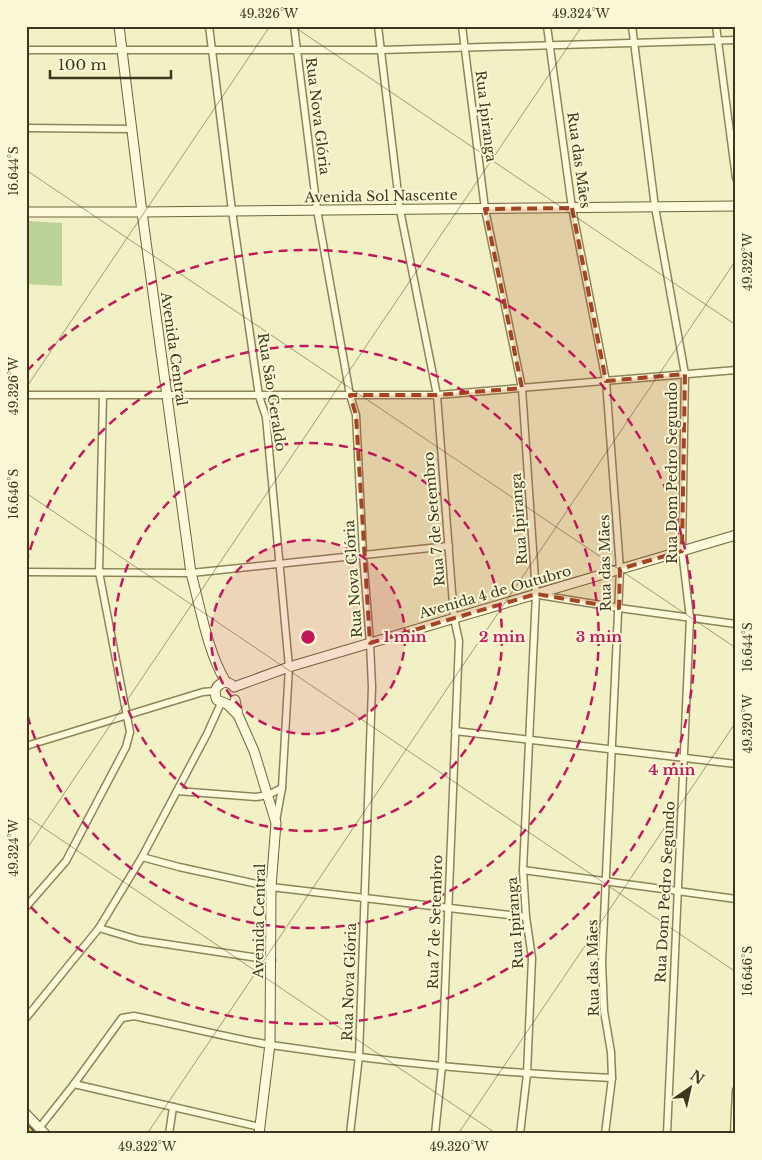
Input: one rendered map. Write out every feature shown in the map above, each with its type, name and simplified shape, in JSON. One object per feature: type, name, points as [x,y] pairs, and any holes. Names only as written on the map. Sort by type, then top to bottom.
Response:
[{"type":"street","name":"Avenida Central","points":[[119,26],[166,396],[191,573],[205,628],[223,686],[217,700],[227,702],[238,715],[254,751],[276,823],[271,887],[270,1044],[259,1130]]},
{"type":"street","name":"Rua São Geraldo","points":[[209,26],[232,211],[259,396],[266,418],[289,667],[282,788],[276,823]]},
{"type":"street","name":"Rua Nova Glória","points":[[294,26],[317,210],[350,395],[356,415],[363,554],[370,643],[372,687],[359,1056],[350,1134]]},
{"type":"street","name":"Rua 7 de Setembro","points":[[378,26],[400,210],[436,395],[454,618],[459,641],[442,1066],[435,1134]]},
{"type":"street","name":"Rua Ipiranga","points":[[462,26],[485,209],[522,388],[536,594],[523,870],[526,917],[532,958],[527,1074],[520,1134]]},
{"type":"street","name":"Rua das Mães","points":[[547,26],[572,208],[606,381],[620,569],[602,962],[604,1011],[611,1052],[612,1078],[605,1134]]},
{"type":"street","name":"Rua Dom Pedro Segundo","points":[[632,26],[655,207],[685,374],[682,551],[690,618],[667,1134]]},
{"type":"street","points":[[716,26],[736,178]]},
{"type":"street","points":[[26,50],[381,50],[736,40]]},
{"type":"street","points":[[26,128],[131,129]]},
{"type":"street","name":"Avenida Sol Nascente","points":[[26,212],[736,206]]},
{"type":"street","points":[[26,395],[436,395],[736,370]]},
{"type":"street","points":[[26,907],[66,861],[126,747],[130,732],[99,572],[103,395]]},
{"type":"street","name":"Avenida 4 de Outubro","points":[[223,686],[736,535]]},
{"type":"street","points":[[26,572],[191,573],[448,546]]},
{"type":"street","points":[[536,594],[619,608],[736,624]]},
{"type":"street","points":[[26,746],[223,686],[237,693],[227,702],[207,734],[142,856],[99,928],[26,1018]]},
{"type":"street","points":[[455,731],[736,764]]},
{"type":"street","points":[[177,791],[256,797],[268,795],[282,788]]},
{"type":"street","points":[[142,856],[179,867],[271,887],[526,917]]},
{"type":"street","points":[[523,870],[736,899]]},
{"type":"street","points":[[99,928],[139,940],[272,960]]},
{"type":"street","points":[[26,1114],[42,1130],[122,1018],[134,1016],[270,1044],[359,1056],[527,1074],[612,1078]]},
{"type":"street","points":[[74,1084],[259,1130]]},
{"type":"street","points":[[734,1134],[736,1090]]},
{"type":"street","points":[[169,1134],[173,1108]]},
{"type":"highlighted area","points":[[572,208],[606,381],[685,374],[682,551],[620,569],[619,608],[536,594],[370,643],[356,415],[350,395],[437,395],[522,388],[485,209]]},
{"type":"green space","points":[[28,221],[62,223],[62,286],[26,284]]}]
